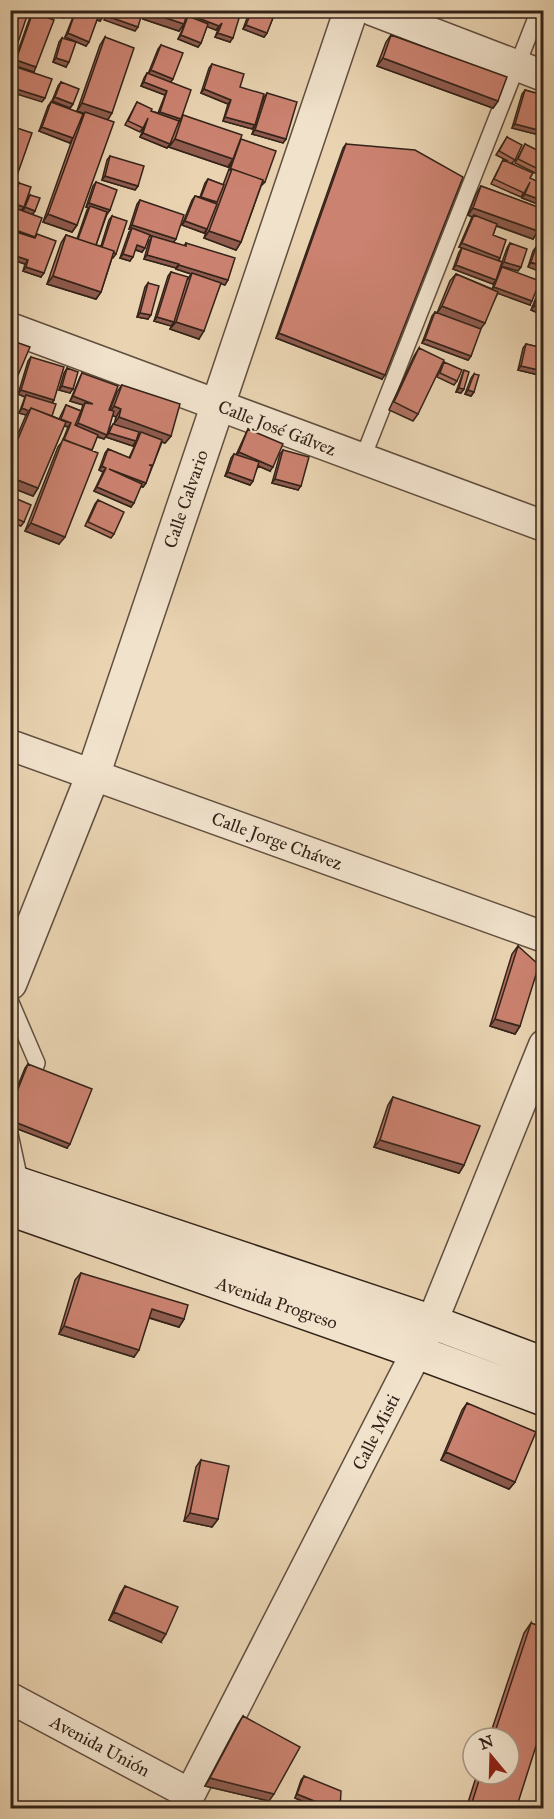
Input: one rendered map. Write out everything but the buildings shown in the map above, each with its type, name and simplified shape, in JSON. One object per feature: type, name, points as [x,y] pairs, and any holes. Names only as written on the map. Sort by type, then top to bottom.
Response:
[{"type":"main road","name":"Calle Calvario","points":[[10,983],[93,775],[351,10]]},
{"type":"main road","name":"Avenida Progreso","points":[[14,1192],[432,1322],[543,1364]]},
{"type":"main road","name":"Avenida Progreso","points":[[14,1192],[417,1352],[543,1399]]},
{"type":"street","points":[[372,10],[531,71]]},
{"type":"street","name":"Calle José Gálvez","points":[[10,328],[543,526]]},
{"type":"street","name":"Calle Jorge Chávez","points":[[10,745],[543,937]]},
{"type":"street","name":"Calle Misti","points":[[188,1802],[432,1322],[543,1045]]},
{"type":"street","name":"Avenida Unión","points":[[10,1698],[188,1802]]},
{"type":"lane","points":[[362,460],[531,71],[539,10]]},
{"type":"lane","points":[[10,1000],[37,1064],[34,1072]]},
{"type":"lane","points":[[11,1130],[14,1192]]}]
